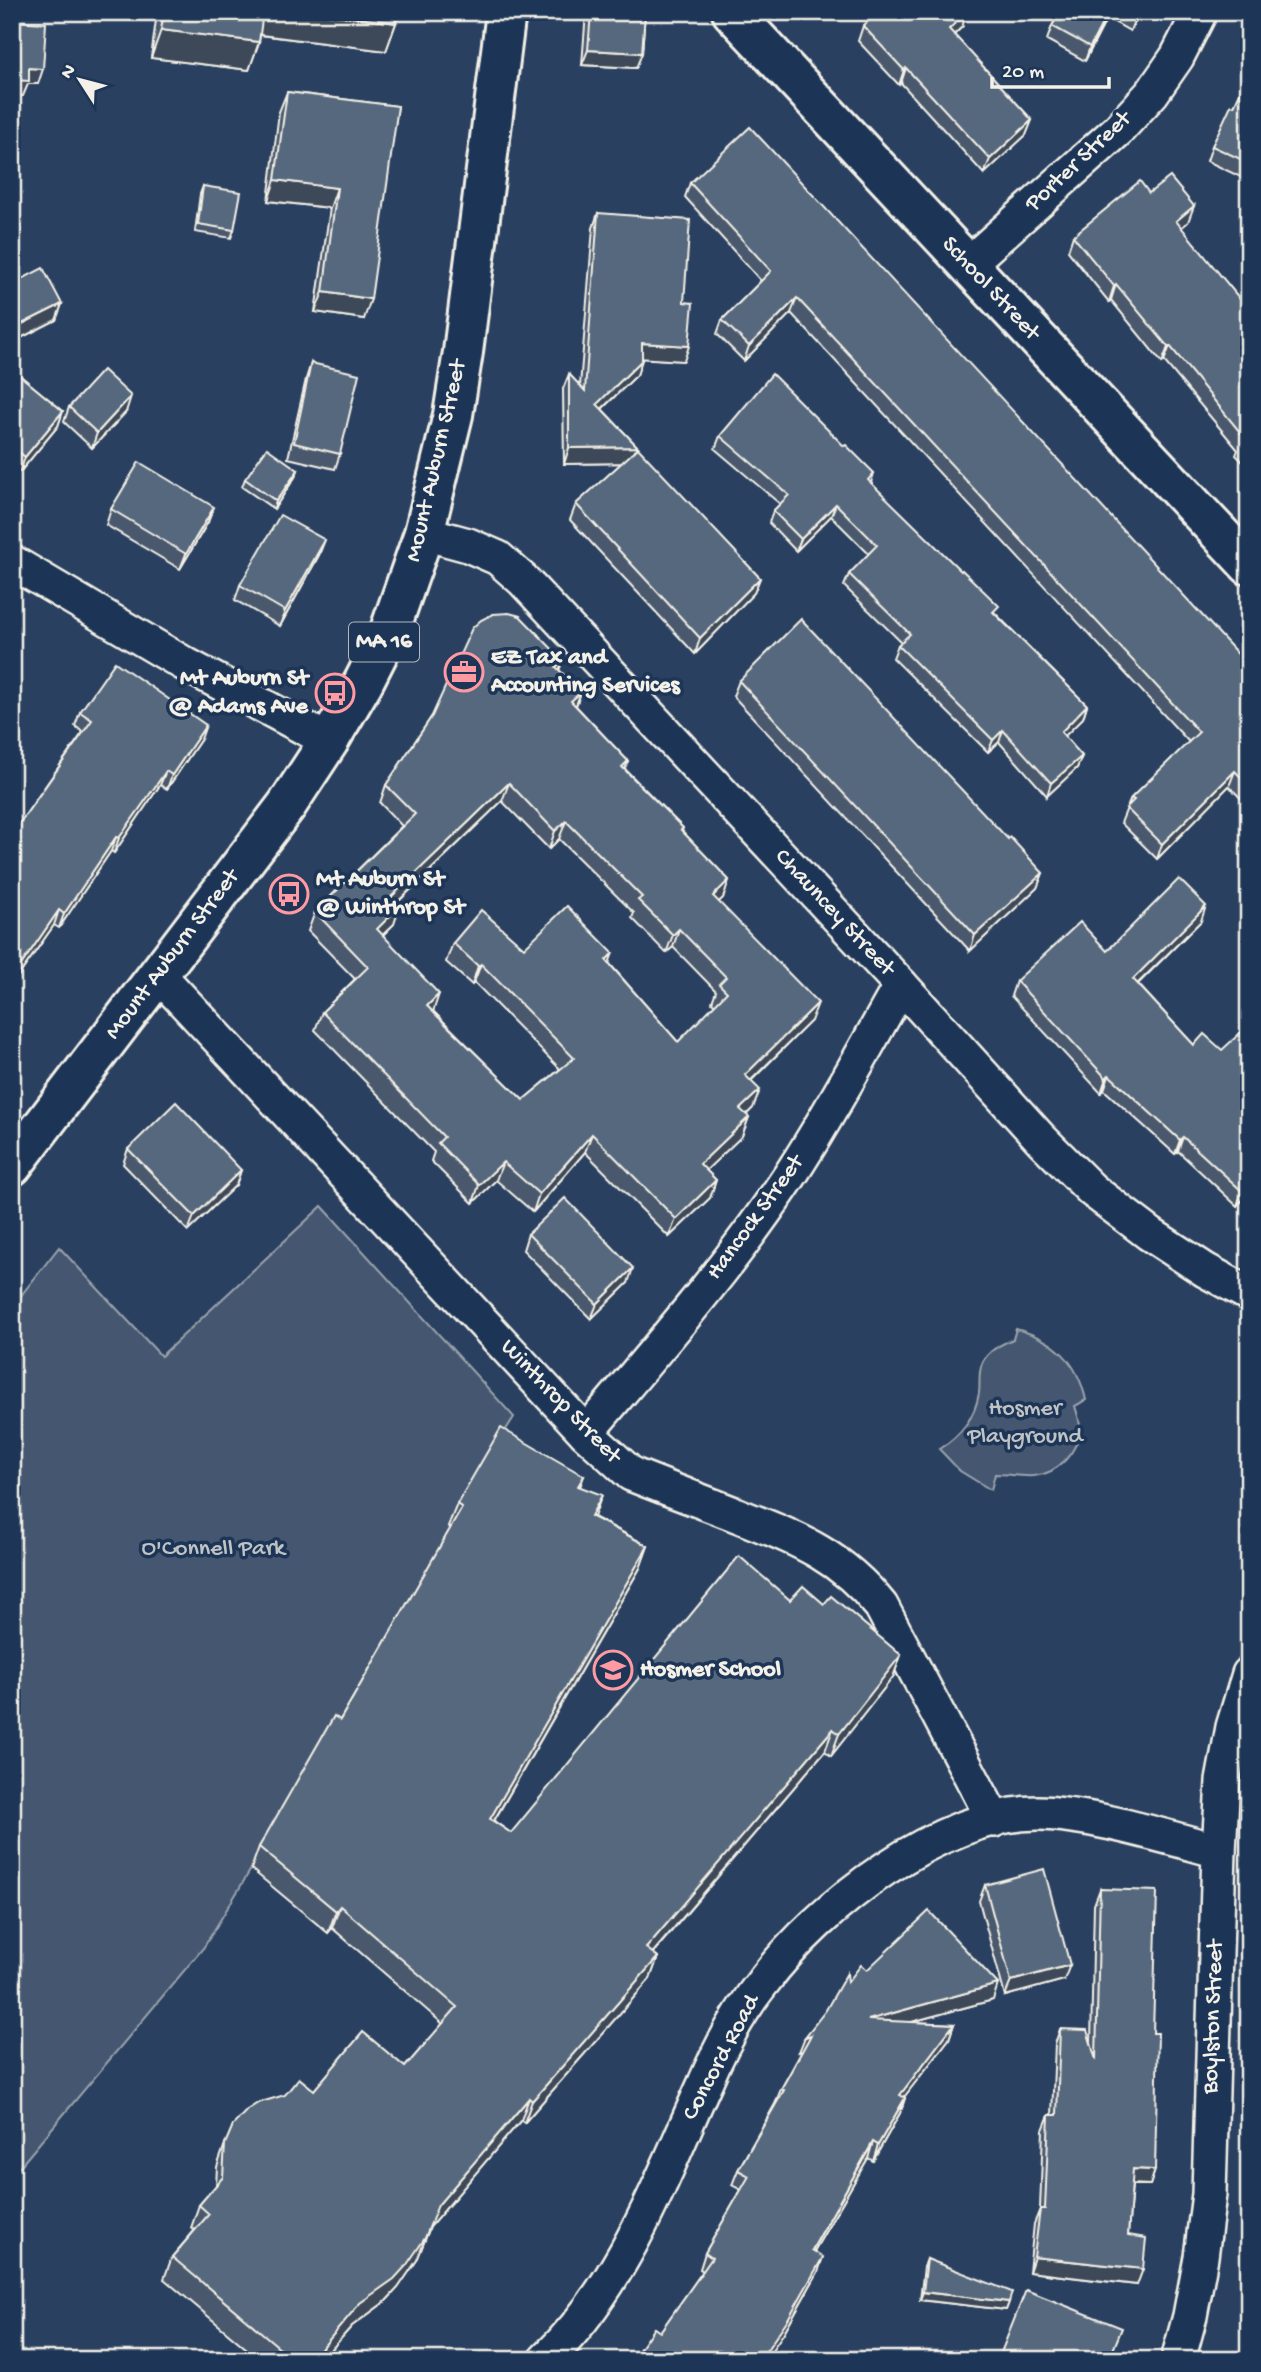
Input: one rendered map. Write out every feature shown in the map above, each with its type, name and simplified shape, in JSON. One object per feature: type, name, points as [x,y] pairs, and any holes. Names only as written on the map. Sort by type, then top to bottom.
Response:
[{"type":"main road","name":"Mount Auburn Street","points":[[12,1166],[287,805],[329,741],[390,630],[424,533],[453,415],[506,12]]},
{"type":"main road","name":"School Street","points":[[732,12],[1249,565]]},
{"type":"street","name":"Porter Street","points":[[967,265],[1126,122],[1152,93],[1177,57],[1200,12]]},
{"type":"street","name":"Chauncey Street","points":[[424,533],[468,545],[498,558],[523,580],[1041,1139],[1092,1190],[1161,1241],[1205,1270],[1249,1294]]},
{"type":"street","points":[[12,562],[162,651],[329,741]]},
{"type":"street","name":"Winthrop Street","points":[[158,974],[586,1433],[631,1474],[803,1542],[845,1568],[864,1585],[881,1606],[994,1820]]},
{"type":"street","name":"Hancock Street","points":[[586,1433],[705,1290],[790,1174],[901,985]]},
{"type":"street","name":"Boylston Street","points":[[1178,2360],[1190,2316],[1209,2194],[1223,1781],[1233,1727],[1249,1674]]},
{"type":"street","name":"Concord Road","points":[[545,2360],[594,2301],[650,2209],[730,2032],[762,1983],[800,1938],[838,1903],[877,1875],[932,1842],[994,1820],[1038,1813],[1088,1819],[1219,1851]]},
{"type":"green space","name":"O'Connell Park","points":[[322,1206],[514,1417],[493,1450],[468,1540],[251,1869],[204,1947],[12,2176],[12,1307],[59,1247],[161,1356]]},
{"type":"green space","name":"Hosmer Playground","points":[[1016,1329],[1042,1339],[1062,1354],[1077,1374],[1086,1400],[1075,1406],[1080,1425],[1079,1436],[1066,1460],[1043,1474],[995,1474],[991,1490],[960,1471],[939,1449],[960,1432],[970,1418],[977,1402],[981,1366],[987,1355],[1013,1339]]},
{"type":"building","points":[[164,12],[263,12],[259,42],[161,30]]},
{"type":"building","points":[[312,12],[398,12],[396,23]]},
{"type":"building","points":[[591,12],[645,12],[642,53],[588,50]]},
{"type":"building","points":[[878,12],[967,12],[949,29],[1032,120],[990,159],[863,26]]},
{"type":"building","points":[[1060,12],[1108,12],[1090,47],[1052,26]]},
{"type":"building","points":[[12,21],[46,23],[43,69],[29,68],[29,81],[12,80]]},
{"type":"building","points":[[1249,74],[1249,163],[1212,146]]},
{"type":"building","points":[[287,92],[398,106],[371,299],[323,292],[337,188],[275,180]]},
{"type":"building","points":[[750,127],[1249,666],[1249,786],[1235,771],[1162,844],[1126,808],[1134,800],[1131,798],[1199,732],[797,298],[749,346],[722,320],[771,271],[690,183]]},
{"type":"building","points":[[1170,177],[1194,206],[1176,221],[1249,310],[1249,447],[1242,439],[1244,437],[1170,346],[1168,347],[1116,284],[1114,286],[1073,236],[1140,181],[1149,193]]},
{"type":"building","points":[[203,186],[241,192],[234,230],[198,224]]},
{"type":"building","points":[[598,213],[690,220],[684,302],[693,303],[689,346],[642,343],[642,360],[597,404],[638,447],[569,448],[569,374],[585,391]]},
{"type":"building","points":[[43,268],[62,304],[18,326],[12,314],[12,284]]},
{"type":"building","points":[[311,363],[359,374],[340,454],[294,443]]},
{"type":"building","points":[[12,369],[63,411],[25,457],[12,446]]},
{"type":"building","points":[[103,370],[131,396],[97,433],[69,407]]},
{"type":"building","points":[[772,374],[874,473],[868,480],[999,606],[993,612],[1087,705],[1061,732],[1082,756],[1051,783],[1003,730],[993,740],[898,645],[910,634],[849,574],[877,545],[836,504],[801,539],[773,511],[789,495],[720,436]]},
{"type":"building","points":[[267,448],[298,470],[276,501],[245,479]]},
{"type":"building","points":[[638,448],[760,578],[700,638],[576,504]]},
{"type":"building","points":[[139,462],[214,507],[186,554],[111,509]]},
{"type":"building","points":[[280,515],[325,540],[285,611],[240,585]]},
{"type":"building","points":[[509,613],[520,616],[563,660],[556,667],[581,692],[571,701],[628,761],[622,767],[683,828],[681,830],[729,880],[713,896],[818,1003],[745,1075],[760,1090],[740,1109],[749,1117],[700,1164],[716,1180],[676,1219],[592,1134],[539,1194],[503,1162],[479,1185],[438,1143],[444,1137],[322,1012],[368,967],[315,912],[415,814],[386,785],[432,716],[472,628],[493,614]],"holes":[[[509,783],[555,831],[566,821],[642,897],[638,900],[673,935],[679,929],[726,977],[719,984],[727,992],[678,1042],[606,960],[613,953],[567,906],[524,948],[481,910],[453,943],[478,966],[481,964],[574,1058],[523,1100],[427,1006],[439,994],[377,929],[400,906],[391,897]]]},
{"type":"building","points":[[801,619],[1043,873],[975,935],[739,681]]},
{"type":"building","points":[[115,662],[206,725],[172,775],[166,771],[119,838],[116,837],[64,914],[59,910],[12,978],[12,834],[92,720],[80,712]]},
{"type":"building","points":[[1179,879],[1206,906],[1133,979],[1194,1045],[1204,1034],[1222,1050],[1249,1025],[1249,1184],[1242,1191],[1183,1137],[1180,1140],[1109,1075],[1106,1078],[1016,981],[1080,922],[1107,951]]},
{"type":"building","points":[[176,1102],[241,1170],[194,1216],[128,1149]]},
{"type":"building","points":[[565,1198],[633,1268],[597,1304],[528,1234]]},
{"type":"building","points":[[501,1428],[584,1476],[578,1486],[602,1495],[591,1516],[648,1546],[490,1819],[511,1833],[739,1556],[790,1600],[803,1586],[824,1604],[831,1596],[901,1655],[839,1734],[833,1729],[646,1948],[658,1957],[532,2101],[529,2098],[438,2205],[425,2238],[406,2266],[394,2279],[360,2303],[312,2360],[294,2360],[172,2257],[209,2214],[199,2205],[223,2177],[225,2144],[233,2125],[247,2110],[258,2103],[285,2095],[299,2078],[314,2090],[363,2032],[405,2067],[457,2007],[340,1906],[336,1911],[259,1847],[334,1716],[340,1720],[462,1508],[457,1504]]},
{"type":"building","points":[[1044,1869],[1070,1965],[1011,1981],[985,1885]]},
{"type":"building","points":[[1100,1889],[1157,1891],[1153,2033],[1158,2033],[1155,2170],[1133,2169],[1128,2235],[1146,2238],[1143,2269],[1034,2257],[1040,2209],[1045,2209],[1049,2115],[1057,2115],[1060,2029],[1087,2030],[1096,2060]]},
{"type":"building","points":[[929,1911],[998,1984],[868,2020],[954,2024],[900,2095],[905,2098],[878,2145],[873,2142],[812,2250],[823,2257],[788,2319],[760,2360],[632,2360],[654,2328],[660,2332],[712,2258],[705,2253],[749,2176],[738,2170],[784,2090],[781,2089],[811,2035],[805,2037],[826,2010],[847,1973],[848,1982],[861,1965],[867,1970]]},
{"type":"building","points":[[927,2259],[1012,2292],[1009,2302],[923,2292]]},
{"type":"building","points":[[1026,2290],[1122,2328],[1109,2360],[998,2360]]},
{"type":"place","name":"EZ Tax and Accounting Services","points":[[464,672]]},
{"type":"place","name":"Mt Auburn St @ Adams Ave","points":[[335,693]]},
{"type":"place","name":"Mt Auburn St @ Winthrop St","points":[[289,894]]},
{"type":"place","name":"Hosmer School","points":[[613,1670]]}]
